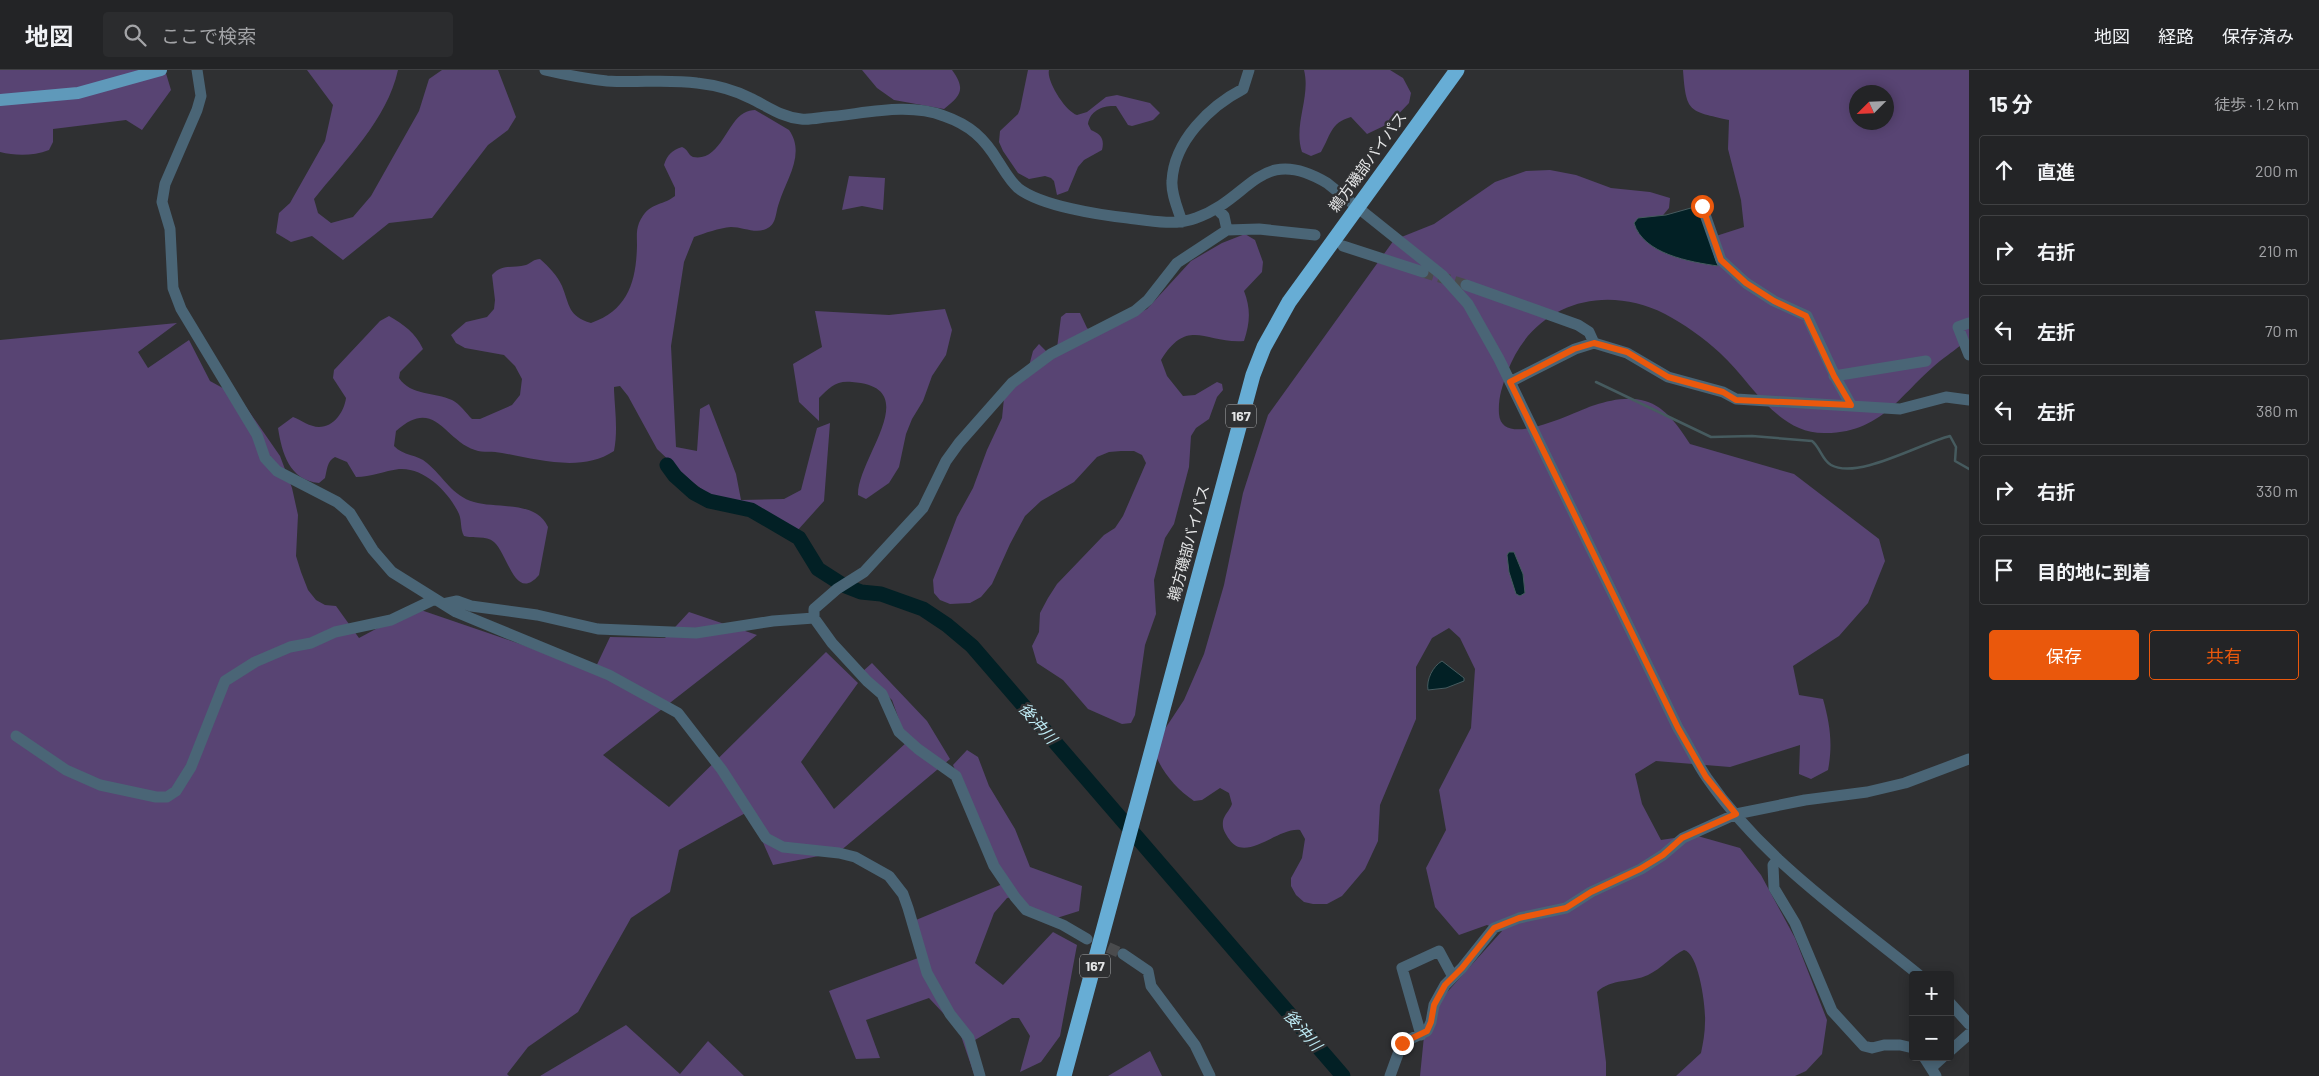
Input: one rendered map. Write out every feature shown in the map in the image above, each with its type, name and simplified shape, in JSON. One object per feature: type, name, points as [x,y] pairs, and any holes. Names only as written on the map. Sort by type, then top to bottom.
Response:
[{"type":"highway","name":"鵜方磯部バイパス","points":[[1064,1076],[1125,856],[1253,375],[1264,347],[1289,302],[1457,70]]},
{"type":"main road","points":[[0,100],[78,93],[161,70]]},
{"type":"street","points":[[545,70],[578,78],[607,81],[696,83],[729,90],[750,98],[778,113],[803,120],[894,110],[926,111],[944,115],[972,128],[983,138],[1008,176],[1017,187],[1029,195],[1097,214],[1182,222],[1217,209],[1267,172],[1282,168],[1309,173],[1327,183],[1431,264],[1468,304],[1510,382],[1678,728],[1706,777],[1736,814],[1778,860],[1820,898],[1914,971]]},
{"type":"street","points":[[1182,222],[1172,181],[1176,159],[1201,119],[1224,99],[1243,89],[1249,70]]},
{"type":"street","points":[[198,76],[201,96],[197,110],[165,184],[162,202],[170,229],[173,288],[180,309],[257,435],[265,458],[277,471],[337,502],[350,513],[373,550],[392,572],[439,602],[456,612],[530,644],[610,675],[678,713],[722,770],[756,826],[773,844],[855,857],[889,876],[903,894],[927,973],[950,1014],[969,1038],[980,1076]]},
{"type":"street","points":[[1702,206],[1721,260],[1746,283],[1774,301],[1806,316],[1834,376],[1851,405]]},
{"type":"street","points":[[1217,209],[1224,216],[1227,230]]},
{"type":"street","points":[[1087,939],[1063,925],[1026,910],[1015,897],[994,866],[956,776],[918,750],[899,732],[882,694],[867,681],[814,618],[814,609],[820,602],[864,572],[923,508],[946,461],[959,443],[1012,383],[1051,354],[1135,311],[1148,300],[1177,262],[1227,230],[1258,229],[1315,235]]},
{"type":"street","points":[[1343,246],[1423,272]]},
{"type":"street","points":[[1466,285],[1578,325],[1589,332],[1594,343]]},
{"type":"street","points":[[1969,323],[1958,327],[1969,354]]},
{"type":"street","points":[[1510,382],[1574,349],[1594,343],[1627,352],[1668,377],[1723,392],[1736,400],[1900,409],[1946,397],[1969,400]]},
{"type":"street","points":[[1834,376],[1926,361]]},
{"type":"street","points":[[16,736],[66,770],[100,785],[156,797],[167,797],[176,791],[191,767],[225,681],[255,662],[290,647],[311,643],[335,632],[391,620],[439,602],[457,601],[471,606],[537,615],[598,629],[696,634],[773,621],[814,618]]},
{"type":"street","points":[[1390,1076],[1402,1043],[1427,1031],[1431,1022],[1434,1005],[1445,985],[1494,928],[1519,918],[1566,908],[1591,892],[1640,869],[1663,855],[1682,838],[1736,814],[1805,800],[1866,792],[1905,783],[1969,759]]},
{"type":"street","points":[[1778,860],[1773,865],[1774,888],[1795,924],[1832,1011],[1864,1046],[1872,1048],[1900,1045],[1909,1047]]},
{"type":"street","points":[[1420,1035],[1402,968],[1439,951],[1453,977]]},
{"type":"street","points":[[1123,954],[1148,971],[1151,986],[1195,1045],[1210,1076]]},
{"type":"street","points":[[1954,1007],[1969,1024]]},
{"type":"street","points":[[1954,1047],[1969,1034]]},
{"type":"street","points":[[1927,1061],[1934,1072],[1941,1061]]},
{"type":"shaded area","points":[[0,70],[165,70],[171,90],[142,130],[126,120],[53,129],[53,142],[49,150],[24,155],[12,154],[0,152]]},
{"type":"shaded area","points":[[307,70],[398,70],[393,88],[375,123],[314,199],[318,213],[331,223],[353,217],[371,196],[419,111],[429,79],[442,70],[498,70],[516,117],[508,130],[488,145],[432,218],[389,223],[343,260],[312,236],[291,242],[276,233],[279,213],[290,203],[325,141],[333,105]]},
{"type":"shaded area","points":[[862,70],[952,70],[959,82],[960,92],[944,109],[894,100],[877,88]]},
{"type":"shaded area","points":[[1028,70],[1049,70],[1051,81],[1058,96],[1077,115],[1087,112],[1106,97],[1117,95],[1150,103],[1160,113],[1153,120],[1132,126],[1128,125],[1116,106],[1098,109],[1089,119],[1088,124],[1091,130],[1101,137],[1103,142],[1102,150],[1084,160],[1078,167],[1068,191],[1057,195],[1054,181],[1051,178],[1045,176],[1029,179],[1018,173],[999,142],[1000,131],[1018,114]]},
{"type":"shaded area","points":[[1304,70],[1390,70],[1403,78],[1411,93],[1409,103],[1390,123],[1367,134],[1351,117],[1344,120],[1332,130],[1321,152],[1311,156],[1302,152],[1300,142],[1306,80]]},
{"type":"shaded area","points":[[1683,70],[1969,70],[1969,341],[1958,347],[1932,368],[1879,417],[1863,426],[1845,431],[1824,433],[1807,431],[1778,415],[1720,353],[1694,332],[1665,314],[1641,305],[1617,300],[1594,301],[1571,306],[1551,316],[1533,331],[1518,350],[1507,373],[1500,398],[1499,414],[1503,424],[1513,429],[1526,429],[1541,425],[1613,400],[1633,399],[1645,401],[1666,413],[1690,444],[1794,474],[1879,539],[1885,561],[1868,603],[1839,636],[1793,666],[1799,695],[1823,699],[1830,734],[1828,770],[1811,779],[1799,774],[1800,745],[1730,767],[1656,761],[1635,774],[1642,804],[1661,840],[1694,835],[1740,848],[1761,875],[1795,938],[1827,1020],[1822,1054],[1806,1071],[1795,1076],[1676,1076],[1701,1053],[1705,1026],[1703,994],[1698,970],[1689,953],[1684,950],[1648,975],[1609,985],[1597,992],[1606,1076],[1420,1076],[1424,1036],[1432,1009],[1502,931],[1487,925],[1459,935],[1435,907],[1426,868],[1446,830],[1439,790],[1471,728],[1475,669],[1460,638],[1449,628],[1432,638],[1416,667],[1416,719],[1380,805],[1378,841],[1365,869],[1342,896],[1327,904],[1304,902],[1296,895],[1291,886],[1291,878],[1302,858],[1305,839],[1300,830],[1282,834],[1253,846],[1244,848],[1236,846],[1229,839],[1223,826],[1223,821],[1232,804],[1229,793],[1220,788],[1202,800],[1194,801],[1180,790],[1169,777],[1159,763],[1153,747],[1184,700],[1204,654],[1224,585],[1243,493],[1268,415],[1394,240],[1434,224],[1495,182],[1526,171],[1550,170],[1576,175],[1611,188],[1650,192],[1670,198],[1669,208],[1659,220],[1716,236],[1744,227],[1741,200],[1728,149],[1729,120],[1698,112],[1692,108],[1686,95]]},
{"type":"shaded area","points":[[755,110],[789,130],[796,148],[793,167],[774,221],[770,227],[758,231],[731,227],[694,237],[684,262],[671,346],[676,447],[697,451],[700,409],[709,404],[736,474],[741,500],[784,499],[801,490],[817,428],[830,423],[824,501],[797,531],[762,510],[710,495],[691,481],[657,449],[628,396],[620,386],[614,387],[616,428],[614,451],[601,458],[588,461],[573,463],[544,461],[499,452],[478,451],[464,445],[430,419],[420,418],[409,421],[396,431],[394,446],[402,452],[423,460],[454,491],[466,499],[483,504],[525,509],[542,518],[548,527],[539,575],[531,582],[524,583],[518,580],[494,542],[483,538],[464,536],[459,514],[449,497],[435,482],[418,472],[399,469],[356,477],[347,462],[335,457],[329,463],[325,478],[319,483],[300,477],[294,471],[285,456],[278,428],[293,417],[316,427],[334,422],[341,413],[346,398],[333,378],[334,370],[380,321],[389,316],[409,330],[423,349],[400,372],[399,378],[404,384],[417,391],[452,400],[472,419],[480,419],[512,405],[520,395],[522,379],[515,366],[504,355],[465,348],[456,343],[451,335],[466,322],[487,317],[494,309],[495,300],[492,275],[500,269],[526,265],[540,259],[558,278],[571,309],[578,317],[591,323],[614,311],[622,302],[632,283],[635,271],[639,223],[651,208],[675,196],[675,188],[664,165],[668,156],[673,151],[682,147],[693,157],[702,157],[710,154],[738,118],[745,112]]},
{"type":"shaded area","points":[[849,176],[885,178],[883,210],[862,206],[842,210]]},
{"type":"shaded area","points":[[1245,234],[1255,240],[1263,262],[1262,272],[1244,291],[1249,316],[1244,341],[1189,335],[1180,339],[1171,347],[1161,360],[1167,376],[1183,396],[1195,395],[1217,382],[1222,384],[1223,390],[1217,397],[1209,419],[1196,428],[1191,436],[1189,467],[1174,524],[1165,538],[1154,580],[1156,614],[1145,645],[1135,715],[1131,723],[1122,724],[1088,709],[1063,680],[1037,663],[1032,646],[1039,632],[1040,613],[1057,584],[1104,535],[1115,528],[1123,516],[1146,463],[1142,455],[1134,451],[1121,451],[1109,452],[1097,457],[1074,482],[1041,501],[1025,516],[992,584],[981,597],[970,603],[950,604],[940,600],[934,593],[933,580],[957,517],[973,488],[987,450],[1002,418],[1004,398],[1029,366],[1033,351],[1039,344],[1048,353],[1057,348],[1061,317],[1066,313],[1080,313],[1087,328],[1095,334],[1147,309],[1191,261],[1222,243]]},
{"type":"shaded area","points":[[945,309],[952,330],[946,355],[932,376],[923,401],[912,419],[906,434],[899,467],[889,483],[866,499],[858,495],[860,480],[882,426],[886,410],[884,397],[873,387],[852,382],[842,382],[830,388],[819,398],[819,421],[799,402],[793,364],[822,347],[815,311],[889,315]]},
{"type":"shaded area","points":[[177,323],[138,352],[148,368],[189,340],[210,381],[239,397],[280,456],[292,488],[298,515],[296,556],[308,590],[316,600],[325,605],[336,606],[359,638],[415,608],[526,646],[593,673],[610,637],[665,638],[689,612],[757,635],[603,755],[669,807],[826,652],[858,683],[801,762],[834,809],[907,742],[892,700],[862,672],[872,663],[927,721],[950,759],[839,852],[773,865],[749,811],[679,850],[670,892],[631,918],[578,1012],[528,1047],[507,1074],[509,1076],[0,1076],[0,340]]},
{"type":"shaded area","points":[[967,750],[978,757],[989,786],[1015,829],[1030,867],[1082,886],[1079,911],[1044,922],[1013,897],[1007,898],[994,913],[975,963],[1003,985],[1053,932],[1077,945],[1060,1036],[1041,1062],[1020,1072],[1030,1036],[1019,1018],[1012,1018],[975,1040],[974,1074],[959,1030],[929,998],[866,1020],[880,1058],[856,1059],[829,991],[918,958],[916,920],[1005,883],[953,765]]},
{"type":"shaded area","points":[[626,1025],[680,1074],[708,1041],[744,1076],[540,1076]]},
{"type":"shaded area","points":[[1150,1051],[1162,1076],[1108,1076]]},
{"type":"water","points":[[1698,206],[1718,266],[1681,259],[1657,249],[1639,234],[1634,223],[1638,218],[1666,215]]},
{"type":"water","points":[[1509,552],[1514,552],[1523,574],[1525,593],[1520,596],[1516,594],[1509,572],[1507,555]]},
{"type":"water","points":[[1442,661],[1464,678],[1464,681],[1446,688],[1428,690],[1431,674]]},
{"type":"waterway","points":[[1596,382],[1711,437],[1752,436],[1812,441],[1828,463],[1843,468],[1857,468],[1890,459],[1950,436],[1956,447],[1955,461],[1969,469]]},
{"type":"waterway","name":"後沖川","points":[[667,465],[675,476],[694,493],[709,501],[751,510],[799,538],[818,569],[843,585],[861,592],[881,594],[923,609],[947,625],[972,646],[1343,1076]]},
{"type":"tunnel","points":[[1423,272],[1466,285]]},
{"type":"tunnel","points":[[1093,941],[1123,954]]},
{"type":"route","points":[[1402,1043],[1427,1031],[1431,1022],[1434,1005],[1445,985],[1462,968],[1494,928],[1519,918],[1566,908],[1591,892],[1640,869],[1663,855],[1682,838],[1736,814],[1706,777],[1678,728],[1510,382],[1574,349],[1594,343],[1627,352],[1668,377],[1723,392],[1736,400],[1782,400],[1810,404],[1851,405],[1834,376],[1806,316],[1774,301],[1746,283],[1721,260],[1702,206]]}]
